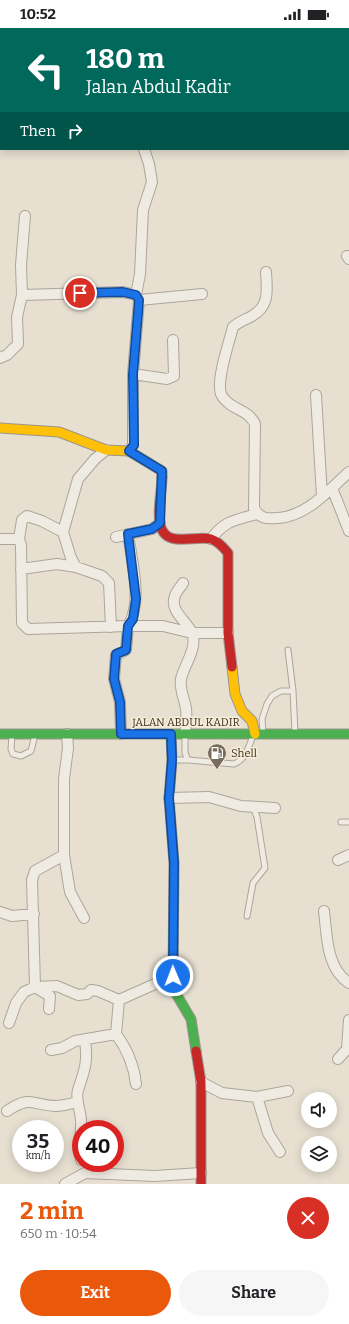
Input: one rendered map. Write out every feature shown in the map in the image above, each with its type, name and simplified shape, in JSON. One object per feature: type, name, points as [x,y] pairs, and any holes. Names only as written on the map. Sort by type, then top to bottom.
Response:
[{"type":"street","points":[[129,451],[134,445],[133,374],[143,210],[152,182],[149,164],[144,150]]},
{"type":"street","points":[[0,358],[7,355],[18,344],[17,317],[22,294],[20,264],[25,216]]},
{"type":"street","points":[[266,272],[267,294],[265,304],[255,314],[239,322],[233,328],[220,382],[221,394],[223,398],[237,409],[249,415],[254,424],[255,478],[253,504],[257,514],[261,517],[270,519],[287,518],[302,512],[349,472]]},
{"type":"street","points":[[22,294],[123,292],[138,297],[202,294]]},
{"type":"street","points":[[133,374],[167,379],[174,376],[173,340]]},
{"type":"street","points":[[316,395],[322,496]]},
{"type":"street","points":[[0,428],[60,432],[106,450],[129,451],[162,471],[160,523],[162,532],[171,539],[211,539],[221,544],[228,553],[228,632],[235,694],[242,711],[252,721],[259,734]]},
{"type":"street","points":[[76,567],[71,558],[63,532],[78,479],[95,459],[106,450]]},
{"type":"street","points":[[332,488],[349,531]]},
{"type":"street","points":[[211,539],[218,529],[226,524],[257,514]]},
{"type":"street","points":[[63,532],[42,521],[27,516],[22,520],[19,539],[21,545],[22,569],[22,623],[28,629],[163,626],[192,633],[228,632]]},
{"type":"street","points":[[116,537],[152,529],[160,523]]},
{"type":"street","points":[[121,734],[120,702],[114,679],[116,654],[126,650],[128,626],[133,619],[136,599],[128,534]]},
{"type":"street","points":[[0,539],[19,539]]},
{"type":"street","points":[[22,569],[57,564],[76,567],[102,576],[109,583],[111,627]]},
{"type":"street","points":[[183,583],[175,595],[174,602],[178,615],[192,633],[193,644],[190,656],[184,667],[181,682],[186,710],[185,734]]},
{"type":"street","name":"JALAN ABDUL KADIR","points":[[0,734],[349,734]]},
{"type":"street","points":[[67,734],[68,748],[64,779],[64,855],[70,892],[84,918]]},
{"type":"street","points":[[171,734],[172,760],[169,798],[174,863],[173,976],[175,992],[191,1019],[201,1082],[201,1184]]},
{"type":"street","points":[[169,798],[209,797],[241,806],[253,808],[275,808]]},
{"type":"street","points":[[34,987],[34,914],[32,880],[35,871],[64,855]]},
{"type":"street","points":[[338,860],[349,855]]},
{"type":"street","points":[[324,911],[329,952],[336,971],[349,983]]},
{"type":"street","points":[[0,912],[12,916],[34,914]]},
{"type":"street","points":[[9,1023],[24,992],[34,987],[57,986],[78,995],[86,994],[91,990],[98,991],[119,1000],[173,976]]},
{"type":"street","points":[[34,987],[50,996],[49,1009]]},
{"type":"street","points":[[119,1000],[116,1034],[125,1046],[132,1063],[136,1084]]},
{"type":"street","points":[[338,1059],[347,1049],[349,1020]]},
{"type":"street","points":[[52,1050],[62,1048],[75,1041],[116,1034]]},
{"type":"street","points":[[81,1120],[77,1102],[77,1091],[87,1060],[85,1040]]},
{"type":"street","points":[[201,1082],[222,1093],[256,1097],[288,1092]]},
{"type":"street","points":[[256,1097],[268,1133],[280,1152]]},
{"type":"street","points":[[7,1111],[17,1104],[28,1102],[53,1106],[77,1102]]},
{"type":"street","points":[[65,1184],[80,1174],[155,1176],[201,1173]]},
{"type":"lane","points":[[288,650],[293,690],[295,734]]},
{"type":"lane","points":[[172,760],[234,764],[240,761],[259,734],[267,704],[272,696],[281,691],[293,690]]},
{"type":"lane","points":[[12,734],[11,749],[13,754],[21,756],[31,751],[35,734]]},
{"type":"lane","points":[[185,734],[185,753],[188,760]]},
{"type":"lane","points":[[247,916],[253,883],[265,868],[257,817],[253,808]]},
{"type":"lane","points":[[341,822],[349,822]]},
{"type":"traffic: fast","points":[[0,734],[349,734]]},
{"type":"traffic: fast","points":[[171,734],[172,760],[169,798],[174,863],[173,976],[175,992],[191,1019],[196,1051]]},
{"type":"traffic: slow","points":[[0,428],[59,432],[106,450],[129,451],[162,471],[162,477]]},
{"type":"traffic: slow","points":[[232,667],[235,694],[242,711],[252,721],[255,734]]},
{"type":"traffic: jam","points":[[162,477],[159,512],[160,524],[163,532],[174,539],[211,539],[223,547],[228,553],[228,633],[232,667]]},
{"type":"traffic: jam","points":[[196,1051],[201,1082],[201,1184]]},
{"type":"place","name":"Shell","points":[[217,770]]},
{"type":"route","points":[[80,293],[123,292],[136,295],[139,300],[133,374],[134,445],[129,451],[162,471],[160,523],[152,529],[128,534],[136,599],[133,619],[128,626],[126,650],[116,654],[114,679],[120,702],[121,734],[171,734],[172,760],[169,798],[174,863],[174,909],[172,928],[173,976]]}]
